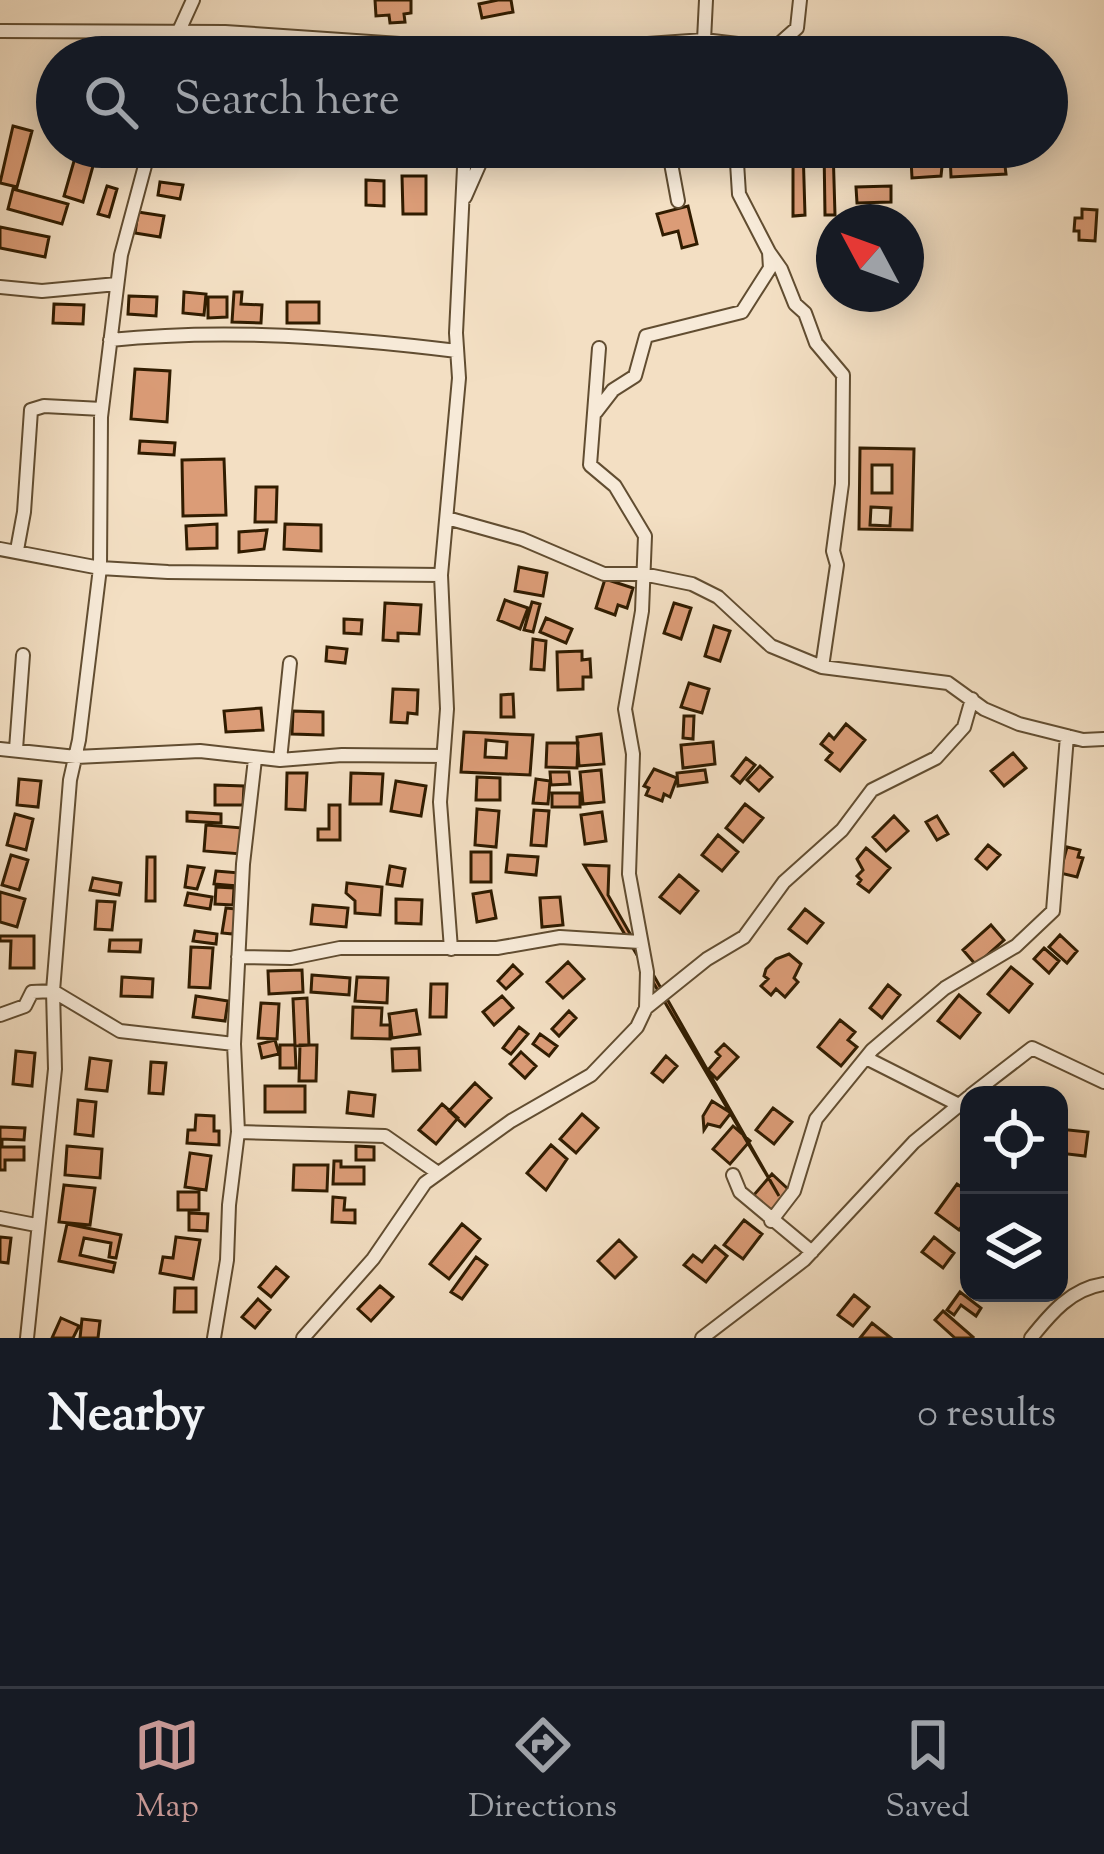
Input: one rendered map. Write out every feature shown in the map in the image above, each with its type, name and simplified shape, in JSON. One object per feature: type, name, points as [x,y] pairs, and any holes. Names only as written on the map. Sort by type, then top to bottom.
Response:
[{"type":"street","points":[[177,36],[193,0]]},
{"type":"street","points":[[704,36],[706,0]]},
{"type":"street","points":[[788,36],[797,28],[800,0]]},
{"type":"street","points":[[0,31],[304,36]]},
{"type":"street","points":[[27,1338],[55,1069],[53,991],[70,780],[100,568],[102,410],[121,255],[144,168]]},
{"type":"street","points":[[451,949],[440,802],[447,688],[441,574],[458,352],[464,168]]},
{"type":"street","points":[[462,204],[478,168]]},
{"type":"street","points":[[672,168],[678,201]]},
{"type":"street","points":[[737,168],[739,194],[781,269],[794,304],[805,313],[816,343],[843,375],[844,452],[833,551],[837,565],[822,667]]},
{"type":"street","points":[[592,418],[605,397],[635,376],[646,336],[742,312],[770,268],[769,253]]},
{"type":"street","points":[[0,287],[42,291],[117,284]]},
{"type":"street","points":[[110,340],[165,334],[299,334],[458,352]]},
{"type":"street","points":[[303,1338],[373,1259],[425,1183],[511,1121],[595,1071],[637,1027],[646,1008],[648,982],[629,874],[633,754],[625,709],[638,643],[644,536],[638,518],[615,486],[590,464],[599,348]]},
{"type":"street","points":[[17,550],[32,410],[44,406],[102,410]]},
{"type":"street","points":[[447,518],[538,544],[604,574],[644,574],[706,590],[771,646],[822,667],[947,683],[1019,724],[1104,739]]},
{"type":"street","points":[[0,549],[100,568],[335,576],[441,574]]},
{"type":"street","points":[[16,749],[23,655]]},
{"type":"street","points":[[280,760],[290,663]]},
{"type":"street","points":[[646,1008],[707,959],[744,937],[784,882],[842,830],[872,790],[936,758],[964,727],[972,699]]},
{"type":"street","points":[[771,1221],[794,1191],[816,1119],[866,1058],[929,1000],[1016,946],[1053,910],[1067,736]]},
{"type":"street","points":[[0,749],[76,757],[200,751],[280,760],[443,756]]},
{"type":"street","points":[[214,1338],[227,1260],[238,1132],[234,1044],[243,864],[255,759]]},
{"type":"street","points":[[238,958],[300,957],[340,948],[497,948],[560,937],[640,942]]},
{"type":"street","points":[[0,1015],[25,1006],[32,992],[53,991],[120,1031],[234,1044]]},
{"type":"street","points":[[983,1086],[1032,1048],[1104,1082]]},
{"type":"street","points":[[866,1058],[960,1097]]},
{"type":"street","points":[[702,1338],[812,1252],[914,1142],[960,1104]]},
{"type":"street","points":[[238,1132],[385,1136],[438,1173]]},
{"type":"street","points":[[733,1175],[740,1192],[812,1252]]},
{"type":"street","points":[[0,1218],[36,1226]]},
{"type":"street","points":[[1031,1338],[1060,1305],[1088,1287],[1104,1284]]},
{"type":"building","points":[[375,0],[411,0],[411,13],[404,14],[405,22],[390,23],[389,15],[376,16]]},
{"type":"building","points":[[511,0],[513,12],[482,18],[479,4]]},
{"type":"building","points":[[13,126],[32,131],[17,187],[0,183]]},
{"type":"building","points":[[72,168],[92,168],[83,202],[64,196]]},
{"type":"building","points":[[793,168],[804,168],[805,215],[793,216]]},
{"type":"building","points":[[824,168],[834,168],[835,204],[825,204]]},
{"type":"building","points":[[911,168],[942,168],[941,176],[912,178]]},
{"type":"building","points":[[951,168],[1005,168],[1006,174],[951,177]]},
{"type":"building","points":[[402,176],[426,176],[426,214],[403,214]]},
{"type":"building","points":[[366,180],[384,181],[384,206],[366,205]]},
{"type":"building","points":[[160,182],[183,185],[180,199],[158,195]]},
{"type":"building","points":[[107,186],[117,189],[109,217],[98,214]]},
{"type":"building","points":[[891,186],[891,202],[857,203],[856,187]]},
{"type":"building","points":[[13,189],[68,204],[62,224],[8,209]]},
{"type":"building","points":[[688,206],[697,244],[682,248],[678,231],[663,235],[657,214]]},
{"type":"building","points":[[1082,209],[1097,210],[1095,241],[1079,240],[1079,231],[1074,231]]},
{"type":"building","points":[[138,212],[164,216],[160,237],[135,233]]},
{"type":"building","points":[[0,227],[49,237],[45,257],[0,248]]},
{"type":"building","points":[[184,292],[206,294],[204,315],[183,313]]},
{"type":"building","points":[[234,292],[242,292],[241,304],[262,305],[261,323],[232,322]]},
{"type":"building","points":[[129,296],[157,297],[156,316],[128,314]]},
{"type":"building","points":[[208,297],[227,297],[227,317],[208,318]]},
{"type":"building","points":[[287,302],[319,302],[319,323],[287,323]]},
{"type":"building","points":[[54,304],[84,305],[83,324],[53,323]]},
{"type":"building","points":[[135,369],[170,371],[167,422],[131,419]]},
{"type":"building","points":[[140,441],[175,443],[174,455],[139,453]]},
{"type":"building","points":[[860,448],[914,449],[912,530],[859,529]],"holes":[[[872,465],[892,465],[892,493],[872,493]],[[871,507],[891,508],[890,526],[870,525]]]},
{"type":"building","points":[[224,459],[226,515],[183,516],[182,460]]},
{"type":"building","points":[[256,487],[277,487],[276,522],[255,522]]},
{"type":"building","points":[[217,524],[217,548],[187,549],[186,526]]},
{"type":"building","points":[[285,524],[321,525],[321,551],[284,549]]},
{"type":"building","points":[[267,530],[264,549],[239,552],[239,532]]},
{"type":"building","points":[[519,567],[547,573],[543,596],[515,591]]},
{"type":"building","points":[[605,579],[633,588],[627,608],[618,605],[615,615],[596,608]]},
{"type":"building","points":[[505,600],[528,608],[520,629],[498,620]]},
{"type":"building","points":[[532,602],[540,604],[533,632],[524,630]]},
{"type":"building","points":[[385,603],[421,605],[419,634],[398,633],[398,641],[383,640]]},
{"type":"building","points":[[674,603],[691,608],[681,639],[664,633]]},
{"type":"building","points":[[546,618],[572,629],[566,643],[540,632]]},
{"type":"building","points":[[344,619],[362,620],[361,634],[344,633]]},
{"type":"building","points":[[714,626],[730,631],[720,661],[705,656]]},
{"type":"building","points":[[533,639],[546,641],[544,670],[531,669]]},
{"type":"building","points":[[327,647],[347,649],[345,663],[326,661]]},
{"type":"building","points":[[582,651],[582,660],[590,659],[591,677],[583,677],[583,689],[558,690],[557,652]]},
{"type":"building","points":[[689,683],[709,689],[702,713],[681,707]]},
{"type":"building","points":[[393,689],[418,690],[417,714],[408,713],[407,723],[391,722]]},
{"type":"building","points":[[513,694],[514,717],[501,717],[501,695]]},
{"type":"building","points":[[261,708],[263,730],[226,732],[224,711]]},
{"type":"building","points":[[293,711],[323,712],[323,735],[292,734]]},
{"type":"building","points":[[684,716],[694,716],[693,739],[683,738]]},
{"type":"building","points":[[846,724],[865,740],[840,771],[826,760],[832,753],[821,744],[829,734],[834,739]]},
{"type":"building","points":[[464,732],[533,735],[530,775],[461,772]],"holes":[[[486,740],[507,742],[506,758],[485,757]]]},
{"type":"building","points":[[601,734],[604,764],[579,766],[577,737]]},
{"type":"building","points":[[713,742],[715,764],[683,768],[681,745]]},
{"type":"building","points":[[547,743],[578,743],[577,768],[546,767]]},
{"type":"building","points":[[1013,753],[1026,768],[1004,786],[991,771]]},
{"type":"building","points":[[746,758],[755,765],[740,783],[732,776]]},
{"type":"building","points":[[760,766],[772,777],[759,791],[747,780]]},
{"type":"building","points":[[654,769],[677,778],[670,797],[664,794],[662,801],[646,795],[649,788],[644,786]]},
{"type":"building","points":[[601,770],[604,802],[583,804],[580,772]]},
{"type":"building","points":[[705,770],[707,782],[678,786],[677,773]]},
{"type":"building","points":[[550,772],[569,772],[570,784],[551,785]]},
{"type":"building","points":[[287,773],[307,773],[305,810],[286,809]]},
{"type":"building","points":[[351,773],[383,774],[381,804],[350,804]]},
{"type":"building","points":[[477,777],[500,778],[500,800],[476,800]]},
{"type":"building","points":[[19,779],[41,781],[38,807],[17,805]]},
{"type":"building","points":[[536,779],[550,781],[548,804],[533,803]]},
{"type":"building","points":[[396,781],[426,786],[421,816],[391,811]]},
{"type":"building","points":[[215,785],[244,786],[243,805],[215,805]]},
{"type":"building","points":[[552,793],[580,793],[580,807],[552,807]]},
{"type":"building","points":[[745,804],[763,818],[743,842],[726,828]]},
{"type":"building","points":[[329,805],[340,805],[340,840],[318,840],[318,829],[329,829]]},
{"type":"building","points":[[477,809],[499,811],[496,847],[475,845]]},
{"type":"building","points":[[534,810],[549,811],[546,846],[531,845]]},
{"type":"building","points":[[187,812],[221,814],[221,823],[187,821]]},
{"type":"building","points":[[602,812],[606,841],[585,844],[581,815]]},
{"type":"building","points":[[15,814],[33,819],[26,850],[7,845]]},
{"type":"building","points":[[894,816],[908,831],[886,851],[873,837]]},
{"type":"building","points":[[937,816],[948,834],[937,840],[926,822]]},
{"type":"building","points":[[206,825],[243,828],[241,854],[204,851]]},
{"type":"building","points":[[718,835],[738,852],[722,871],[702,855]]},
{"type":"building","points":[[988,845],[1000,855],[987,869],[976,859]]},
{"type":"building","points":[[1067,847],[1080,850],[1078,857],[1083,858],[1077,877],[1060,873]]},
{"type":"building","points":[[866,848],[890,868],[869,892],[858,884],[857,876],[863,870],[857,859]]},
{"type":"building","points":[[471,852],[491,852],[491,882],[471,882]]},
{"type":"building","points":[[11,855],[28,860],[19,890],[2,885]]},
{"type":"building","points":[[508,855],[538,857],[536,875],[506,872]]},
{"type":"building","points":[[147,857],[155,857],[155,901],[146,901]]},
{"type":"building","points":[[584,865],[609,866],[608,895],[779,1196]]},
{"type":"building","points":[[188,866],[204,868],[197,889],[185,887]]},
{"type":"building","points":[[390,866],[405,869],[402,886],[387,884]]},
{"type":"building","points":[[216,871],[240,873],[238,886],[214,884]]},
{"type":"building","points":[[679,875],[698,891],[680,913],[660,897]]},
{"type":"building","points":[[93,878],[121,883],[119,895],[90,890]]},
{"type":"building","points":[[347,883],[382,887],[380,915],[355,913]]},
{"type":"building","points":[[216,887],[234,888],[233,905],[215,904]]},
{"type":"building","points":[[491,891],[496,918],[477,922],[473,894]]},
{"type":"building","points":[[0,892],[25,899],[17,927],[0,922]]},
{"type":"building","points":[[188,893],[212,897],[210,909],[185,905]]},
{"type":"building","points":[[560,897],[563,925],[542,927],[540,898]]},
{"type":"building","points":[[396,899],[422,900],[421,924],[396,923]]},
{"type":"building","points":[[97,901],[115,902],[112,930],[95,929]]},
{"type":"building","points":[[313,905],[348,908],[346,927],[311,924]]},
{"type":"building","points":[[226,908],[236,909],[233,934],[222,933]]},
{"type":"building","points":[[805,909],[823,923],[807,943],[789,929]]},
{"type":"building","points":[[991,925],[1004,940],[976,965],[963,950]]},
{"type":"building","points":[[195,931],[217,934],[216,944],[193,941]]},
{"type":"building","points":[[1060,935],[1077,951],[1067,963],[1049,947]]},
{"type":"building","points":[[0,936],[34,936],[34,968],[10,968],[11,941],[0,941]]},
{"type":"building","points":[[110,940],[141,940],[140,952],[109,951]]},
{"type":"building","points":[[191,947],[213,948],[210,988],[189,987]]},
{"type":"building","points":[[1044,948],[1059,961],[1049,973],[1034,959]]},
{"type":"building","points":[[789,954],[801,964],[794,978],[798,982],[785,997],[776,989],[771,995],[761,986],[768,979],[766,969]]},
{"type":"building","points":[[568,962],[584,979],[563,998],[547,982]]},
{"type":"building","points":[[513,965],[522,974],[506,989],[498,981]]},
{"type":"building","points":[[1011,967],[1032,984],[1009,1012],[988,994]]},
{"type":"building","points":[[302,970],[303,992],[269,994],[268,971]]},
{"type":"building","points":[[312,975],[350,978],[349,995],[311,992]]},
{"type":"building","points":[[122,977],[153,979],[152,997],[121,996]]},
{"type":"building","points":[[357,977],[388,978],[387,1003],[355,1001]]},
{"type":"building","points":[[431,984],[447,984],[446,1017],[430,1017]]},
{"type":"building","points":[[888,985],[900,995],[882,1018],[870,1008]]},
{"type":"building","points":[[959,995],[980,1013],[960,1038],[938,1021]]},
{"type":"building","points":[[196,996],[228,1001],[225,1021],[193,1017]]},
{"type":"building","points":[[502,996],[513,1008],[494,1025],[483,1012]]},
{"type":"building","points":[[307,998],[309,1045],[295,1046],[293,999]]},
{"type":"building","points":[[261,1003],[279,1004],[277,1039],[258,1038]]},
{"type":"building","points":[[353,1007],[382,1008],[381,1025],[390,1025],[390,1039],[352,1038]]},
{"type":"building","points":[[416,1010],[420,1034],[392,1038],[389,1014]]},
{"type":"building","points":[[569,1011],[576,1018],[559,1036],[552,1029]]},
{"type":"building","points":[[840,1020],[855,1032],[848,1040],[857,1047],[841,1066],[818,1047]]},
{"type":"building","points":[[519,1027],[528,1034],[511,1054],[503,1048]]},
{"type":"building","points":[[540,1034],[557,1046],[549,1056],[533,1044]]},
{"type":"building","points":[[275,1040],[279,1054],[262,1058],[259,1044]]},
{"type":"building","points":[[724,1044],[738,1057],[717,1079],[708,1070]]},
{"type":"building","points":[[280,1045],[295,1045],[296,1068],[280,1068]]},
{"type":"building","points":[[300,1045],[317,1045],[316,1081],[299,1081]]},
{"type":"building","points":[[419,1048],[420,1070],[393,1071],[392,1049]]},
{"type":"building","points":[[16,1051],[35,1053],[32,1086],[13,1084]]},
{"type":"building","points":[[521,1052],[536,1066],[525,1078],[510,1064]]},
{"type":"building","points":[[666,1056],[677,1066],[663,1082],[652,1073]]},
{"type":"building","points":[[90,1058],[111,1061],[107,1091],[86,1089]]},
{"type":"building","points":[[151,1062],[166,1063],[163,1094],[149,1093]]},
{"type":"building","points":[[475,1083],[491,1098],[465,1126],[449,1111]]},
{"type":"building","points":[[265,1086],[305,1086],[305,1112],[265,1112]]},
{"type":"building","points":[[349,1092],[375,1095],[373,1116],[347,1113]]},
{"type":"building","points":[[78,1100],[96,1102],[93,1136],[75,1134]]},
{"type":"building","points":[[712,1101],[731,1113],[720,1127],[708,1124],[704,1130],[703,1116]]},
{"type":"building","points":[[442,1104],[458,1118],[436,1144],[419,1130]]},
{"type":"building","points":[[773,1108],[792,1122],[774,1144],[756,1130]]},
{"type":"building","points":[[582,1114],[598,1128],[576,1153],[560,1139]]},
{"type":"building","points":[[196,1115],[214,1116],[219,1145],[187,1143],[188,1130],[195,1130]]},
{"type":"building","points":[[733,1126],[750,1141],[730,1164],[713,1149]]},
{"type":"building","points":[[0,1127],[25,1128],[24,1140],[2,1139],[2,1147],[24,1147],[24,1160],[5,1160],[5,1170],[0,1170]]},
{"type":"building","points":[[1068,1130],[1088,1132],[1085,1156],[1068,1154]]},
{"type":"building","points":[[551,1145],[567,1159],[546,1190],[527,1173]]},
{"type":"building","points":[[67,1146],[102,1149],[100,1178],[65,1175]]},
{"type":"building","points":[[356,1146],[374,1147],[374,1160],[356,1160]]},
{"type":"building","points":[[190,1153],[211,1156],[206,1190],[185,1187]]},
{"type":"building","points":[[334,1161],[341,1161],[341,1167],[364,1167],[364,1184],[333,1184]]},
{"type":"building","points":[[294,1165],[328,1165],[327,1191],[293,1190]]},
{"type":"building","points":[[772,1174],[788,1189],[773,1213],[753,1196]]},
{"type":"building","points":[[957,1184],[960,1186],[959,1230],[936,1213]]},
{"type":"building","points":[[64,1185],[95,1188],[90,1225],[59,1222]]},
{"type":"building","points":[[178,1192],[199,1192],[199,1210],[178,1210]]},
{"type":"building","points":[[333,1197],[345,1198],[344,1210],[355,1210],[355,1223],[332,1222]]},
{"type":"building","points":[[189,1213],[208,1214],[207,1231],[189,1230]]},
{"type":"building","points":[[744,1220],[762,1234],[743,1259],[724,1245]]},
{"type":"building","points":[[67,1224],[121,1235],[116,1258],[109,1257],[111,1243],[84,1238],[80,1255],[115,1263],[113,1272],[59,1261]]},
{"type":"building","points":[[462,1224],[480,1239],[449,1279],[430,1264]]},
{"type":"building","points":[[0,1237],[11,1238],[8,1263],[0,1262]]},
{"type":"building","points":[[176,1237],[200,1240],[193,1279],[160,1273],[163,1257],[173,1258]]},
{"type":"building","points":[[934,1237],[954,1253],[943,1268],[922,1252]]},
{"type":"building","points":[[619,1240],[636,1257],[615,1278],[598,1261]]},
{"type":"building","points":[[715,1246],[727,1256],[706,1282],[684,1265],[693,1255],[702,1262]]},
{"type":"building","points":[[476,1257],[487,1265],[462,1299],[451,1292]]},
{"type":"building","points":[[276,1267],[288,1277],[271,1297],[259,1287]]},
{"type":"building","points":[[380,1286],[393,1297],[371,1321],[358,1309]]},
{"type":"building","points":[[175,1288],[196,1288],[196,1312],[174,1312]]},
{"type":"building","points":[[960,1292],[960,1302],[973,1302],[981,1308],[976,1316],[961,1305],[954,1315],[947,1310]]},
{"type":"building","points":[[854,1295],[869,1307],[853,1326],[838,1315]]},
{"type":"building","points":[[258,1299],[270,1310],[255,1328],[242,1317]]},
{"type":"building","points":[[943,1311],[973,1337],[955,1338],[935,1320]]},
{"type":"building","points":[[61,1318],[79,1326],[73,1338],[52,1338]]},
{"type":"building","points":[[82,1319],[100,1321],[98,1338],[80,1338]]},
{"type":"building","points":[[872,1323],[891,1338],[860,1338]]}]
